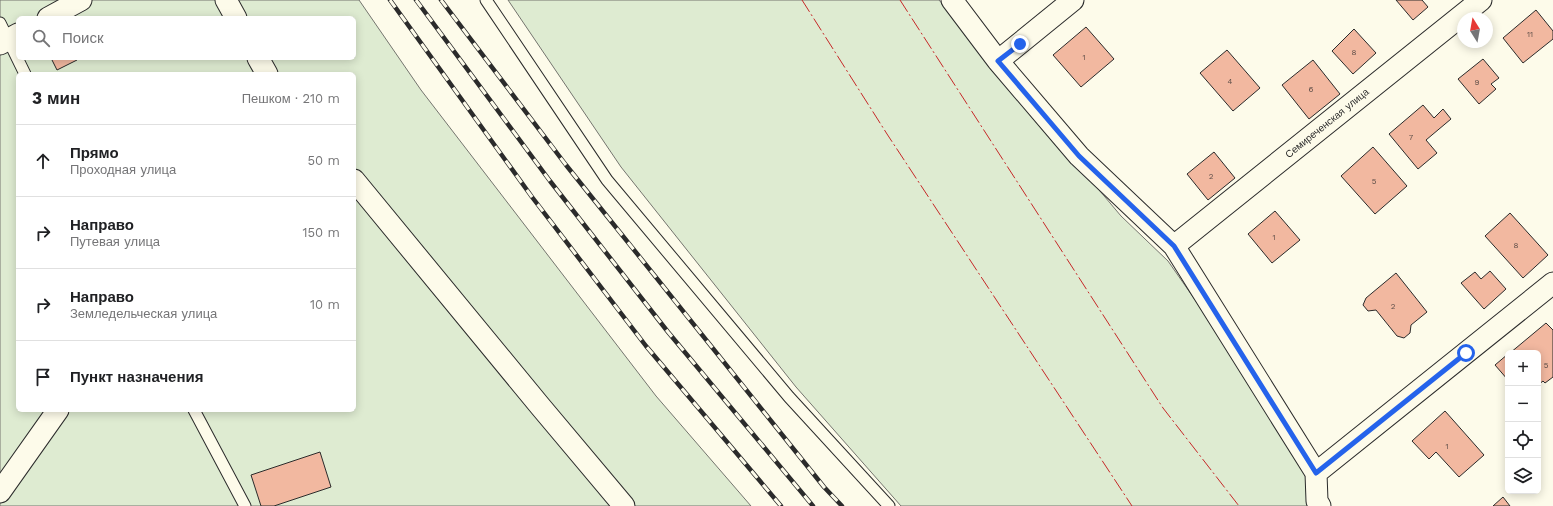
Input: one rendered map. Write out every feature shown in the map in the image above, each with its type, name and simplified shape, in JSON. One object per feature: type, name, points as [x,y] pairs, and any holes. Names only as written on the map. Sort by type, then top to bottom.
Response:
[{"type":"street","points":[[52,16],[81,0]]},
{"type":"street","points":[[226,0],[235,16]]},
{"type":"street","points":[[952,0],[998,61],[1079,156],[1174,246],[1316,473],[1317,501],[1320,506]]},
{"type":"street","points":[[998,61],[1073,0]]},
{"type":"street","name":"Семиреченская улица","points":[[1174,246],[1481,0]]},
{"type":"street","points":[[259,60],[267,72]]},
{"type":"street","points":[[356,182],[534,400],[624,506]]},
{"type":"street","points":[[1316,473],[1553,283]]},
{"type":"street","points":[[0,492],[57,412]]},
{"type":"lane","points":[[486,0],[607,180],[789,397],[889,506]]},
{"type":"lane","points":[[7,35],[16,54]]},
{"type":"lane","points":[[19,60],[24,72]]},
{"type":"lane","points":[[195,412],[245,506]]},
{"type":"green space","points":[[0,0],[359,0],[421,90],[656,396],[751,506],[0,506]]},
{"type":"green space","points":[[508,0],[939,0],[1121,216],[1168,261],[1301,452],[1309,497],[1314,506],[901,506],[796,387],[621,167]]},
{"type":"building","points":[[1396,0],[1422,0],[1428,7],[1413,20]]},
{"type":"building","points":[[1536,10],[1553,31],[1553,39],[1523,63],[1503,38]]},
{"type":"building","points":[[1086,27],[1114,59],[1081,87],[1053,55]]},
{"type":"building","points":[[1354,29],[1376,53],[1353,74],[1332,51]]},
{"type":"building","points":[[1227,50],[1260,88],[1233,111],[1200,73]]},
{"type":"building","points":[[1483,59],[1499,78],[1491,84],[1496,89],[1479,104],[1458,79]]},
{"type":"building","points":[[52,60],[77,60],[57,70]]},
{"type":"building","points":[[1313,60],[1340,94],[1309,119],[1282,85]]},
{"type":"building","points":[[1423,105],[1434,118],[1443,109],[1451,119],[1426,140],[1437,153],[1418,169],[1389,134]]},
{"type":"building","points":[[1373,147],[1407,186],[1375,214],[1341,176]]},
{"type":"building","points":[[1214,152],[1235,178],[1208,200],[1187,174]]},
{"type":"building","points":[[1275,211],[1300,240],[1272,263],[1248,234]]},
{"type":"building","points":[[1510,213],[1548,255],[1523,278],[1485,236]]},
{"type":"building","points":[[1490,271],[1506,289],[1484,309],[1461,283],[1475,272],[1481,279]]},
{"type":"building","points":[[1396,273],[1427,312],[1411,325],[1410,333],[1404,338],[1397,336],[1376,310],[1368,311],[1363,305],[1366,298]]},
{"type":"building","points":[[1546,323],[1553,330],[1553,377],[1545,383],[1543,381],[1541,383],[1541,350],[1514,350]]},
{"type":"building","points":[[1505,357],[1505,377],[1495,365]]},
{"type":"building","points":[[1445,411],[1484,455],[1459,477],[1436,452],[1429,459],[1412,441]]},
{"type":"building","points":[[320,452],[331,487],[274,506],[261,506],[251,475]]},
{"type":"building","points":[[1503,497],[1510,506],[1493,506]]},
{"type":"railway","points":[[390,0],[532,197],[646,346],[781,506]]},
{"type":"railway","points":[[416,0],[550,181],[668,332],[813,506]]},
{"type":"railway","points":[[441,0],[566,165],[824,487],[842,506]]},
{"type":"power","points":[[802,0],[887,134],[1132,506]]},
{"type":"power","points":[[900,0],[1163,408],[1239,506]]},
{"type":"route","points":[[1020,44],[998,61],[1079,156],[1174,246],[1316,473],[1466,353]]}]
